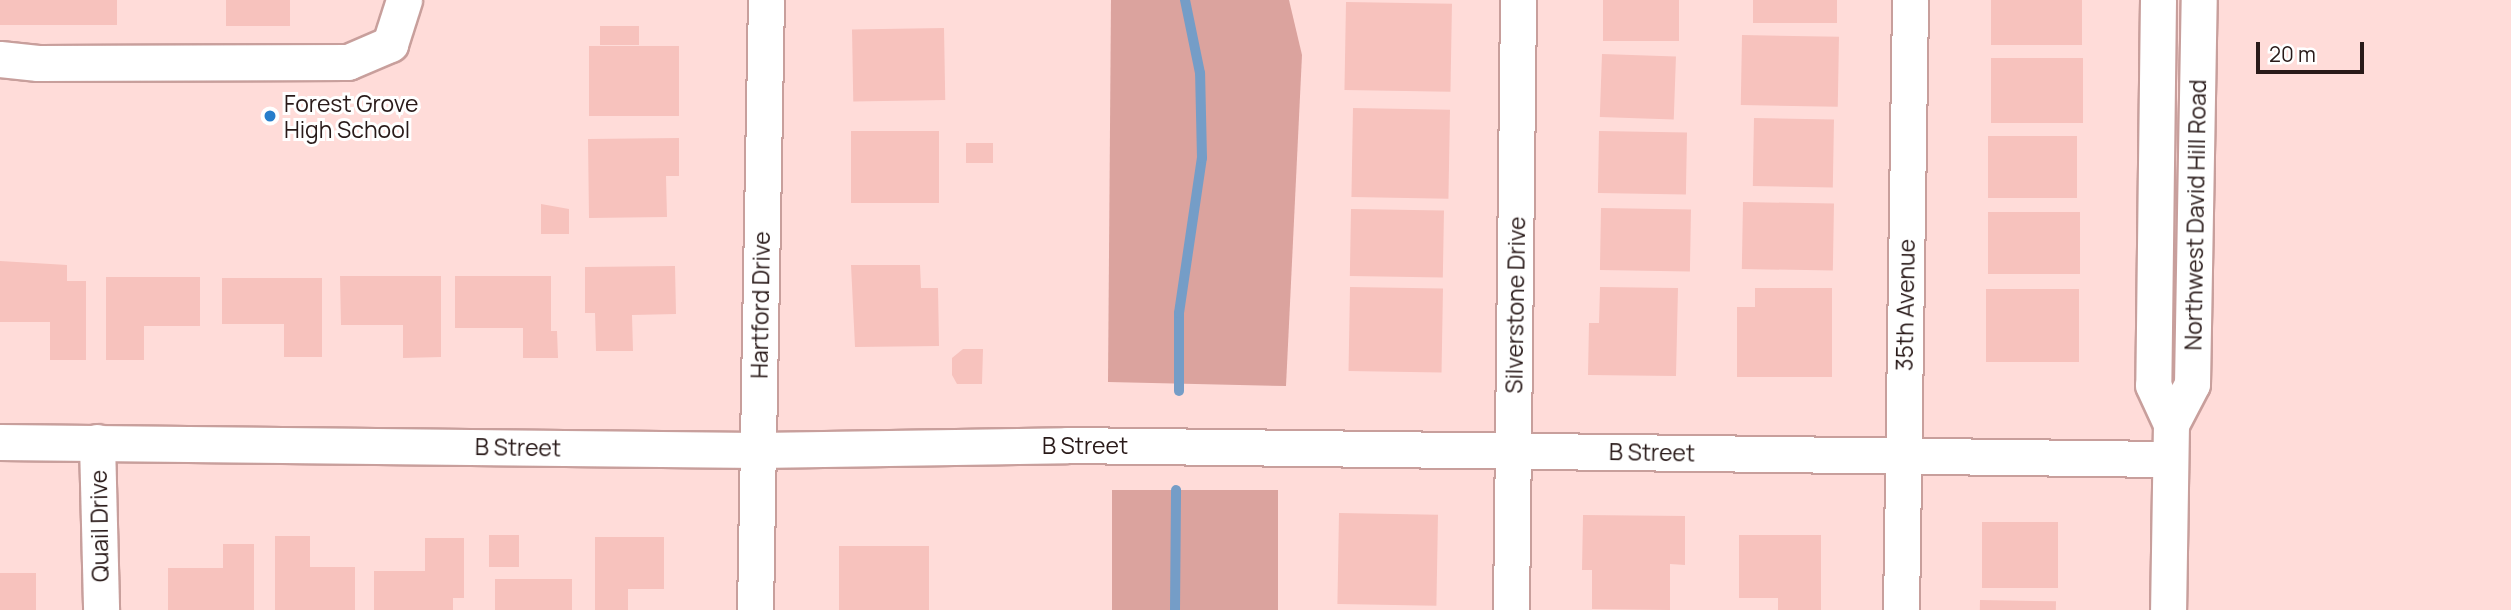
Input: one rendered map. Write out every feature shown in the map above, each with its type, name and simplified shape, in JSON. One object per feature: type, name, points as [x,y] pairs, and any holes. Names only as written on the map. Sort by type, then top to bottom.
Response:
[{"type":"street","points":[[0,59],[38,63],[348,62],[390,44],[404,0]]},
{"type":"street","name":"Hartford Drive","points":[[755,610],[766,0]]},
{"type":"street","name":"Silverstone Drive","points":[[1511,610],[1518,0]]},
{"type":"street","name":"35th Avenue","points":[[1901,610],[1910,0]]},
{"type":"street","name":"Northwest David Hill Road","points":[[2158,0],[2153,385],[2171,424]]},
{"type":"street","name":"Northwest David Hill Road","points":[[2168,610],[2171,424],[2192,384],[2199,0]]},
{"type":"street","name":"B Street","points":[[0,442],[758,450],[1067,445],[2170,459]]},
{"type":"street","name":"Quail Drive","points":[[97,442],[101,610]]},
{"type":"shaded area","points":[[1111,0],[1289,0],[1302,55],[1286,386],[1108,382]]},
{"type":"shaded area","points":[[1112,490],[1278,490],[1278,610],[1112,610]]},
{"type":"building","points":[[0,0],[117,0],[117,25],[0,25]]},
{"type":"building","points":[[226,0],[290,0],[290,26],[226,26]]},
{"type":"building","points":[[1603,0],[1679,0],[1679,41],[1603,41]]},
{"type":"building","points":[[1753,0],[1837,0],[1837,23],[1753,23]]},
{"type":"building","points":[[1991,0],[2082,0],[2082,45],[1991,45]]},
{"type":"building","points":[[1346,2],[1452,4],[1450,92],[1344,90]]},
{"type":"building","points":[[600,26],[639,26],[639,45],[600,45]]},
{"type":"building","points":[[944,28],[945,100],[853,102],[852,30]]},
{"type":"building","points":[[1742,35],[1839,37],[1838,107],[1741,105]]},
{"type":"building","points":[[589,46],[679,46],[679,116],[589,116]]},
{"type":"building","points":[[1602,54],[1676,57],[1674,120],[1600,117]]},
{"type":"building","points":[[1991,58],[2083,58],[2083,123],[1991,123]]},
{"type":"building","points":[[1353,108],[1450,110],[1448,199],[1351,197]]},
{"type":"building","points":[[1754,118],[1834,119],[1833,187],[1753,186]]},
{"type":"building","points":[[851,131],[939,131],[939,203],[851,203]]},
{"type":"building","points":[[1599,131],[1687,133],[1686,195],[1598,193]]},
{"type":"building","points":[[1988,136],[2077,136],[2077,198],[1988,198]]},
{"type":"building","points":[[679,138],[679,176],[666,176],[667,217],[589,218],[588,139]]},
{"type":"building","points":[[966,143],[993,143],[993,163],[966,163]]},
{"type":"building","points":[[1743,202],[1834,204],[1833,271],[1742,269]]},
{"type":"building","points":[[541,204],[569,209],[569,234],[541,234]]},
{"type":"building","points":[[1601,208],[1691,210],[1690,272],[1600,270]]},
{"type":"building","points":[[1351,209],[1444,211],[1443,278],[1350,276]]},
{"type":"building","points":[[1988,212],[2080,212],[2080,274],[1988,274]]},
{"type":"building","points":[[0,261],[67,265],[67,281],[86,281],[86,360],[50,360],[50,322],[0,322]]},
{"type":"building","points":[[851,265],[920,265],[921,288],[938,288],[939,346],[855,347]]},
{"type":"building","points":[[675,266],[676,314],[632,315],[633,351],[596,351],[595,313],[585,313],[585,267]]},
{"type":"building","points":[[340,276],[441,276],[441,357],[403,358],[403,325],[341,325]]},
{"type":"building","points":[[455,276],[551,276],[551,331],[557,331],[558,358],[523,358],[523,328],[455,328]]},
{"type":"building","points":[[106,277],[200,277],[200,326],[144,326],[144,360],[106,360]]},
{"type":"building","points":[[222,278],[322,278],[322,357],[284,357],[284,324],[222,324]]},
{"type":"building","points":[[1350,287],[1443,289],[1442,373],[1349,371]]},
{"type":"building","points":[[1600,287],[1678,288],[1676,376],[1588,375],[1589,323],[1599,323]]},
{"type":"building","points":[[1755,288],[1832,288],[1832,377],[1737,377],[1737,307],[1755,307]]},
{"type":"building","points":[[1986,289],[2079,289],[2079,362],[1986,362]]},
{"type":"building","points":[[963,349],[983,349],[982,384],[957,384],[952,375],[952,358]]},
{"type":"building","points":[[1339,513],[1438,515],[1436,606],[1337,604]]},
{"type":"building","points":[[1583,515],[1685,516],[1685,565],[1670,564],[1670,610],[1592,609],[1592,570],[1582,570]]},
{"type":"building","points":[[1982,522],[2058,522],[2058,588],[1982,588]]},
{"type":"building","points":[[489,535],[519,535],[519,567],[489,567]]},
{"type":"building","points":[[1739,535],[1821,535],[1821,610],[1778,610],[1778,598],[1739,598]]},
{"type":"building","points":[[275,536],[310,536],[310,567],[355,567],[355,610],[275,610]]},
{"type":"building","points":[[595,537],[664,537],[664,589],[628,589],[628,610],[595,610]]},
{"type":"building","points":[[425,538],[464,538],[464,598],[453,598],[453,610],[374,610],[374,571],[425,571]]},
{"type":"building","points":[[223,544],[254,544],[254,610],[168,610],[168,568],[223,568]]},
{"type":"building","points":[[839,546],[929,546],[929,610],[839,610]]},
{"type":"building","points":[[0,573],[36,573],[36,610],[0,610]]},
{"type":"building","points":[[495,579],[572,579],[572,610],[495,610]]},
{"type":"building","points":[[1980,600],[2056,601],[2056,610],[1980,610]]},
{"type":"waterway","points":[[1179,391],[1179,313],[1202,158],[1200,73],[1185,0]]},
{"type":"waterway","points":[[1175,610],[1176,490]]},
{"type":"place","name":"Forest Grove High School","points":[[270,116]]}]
